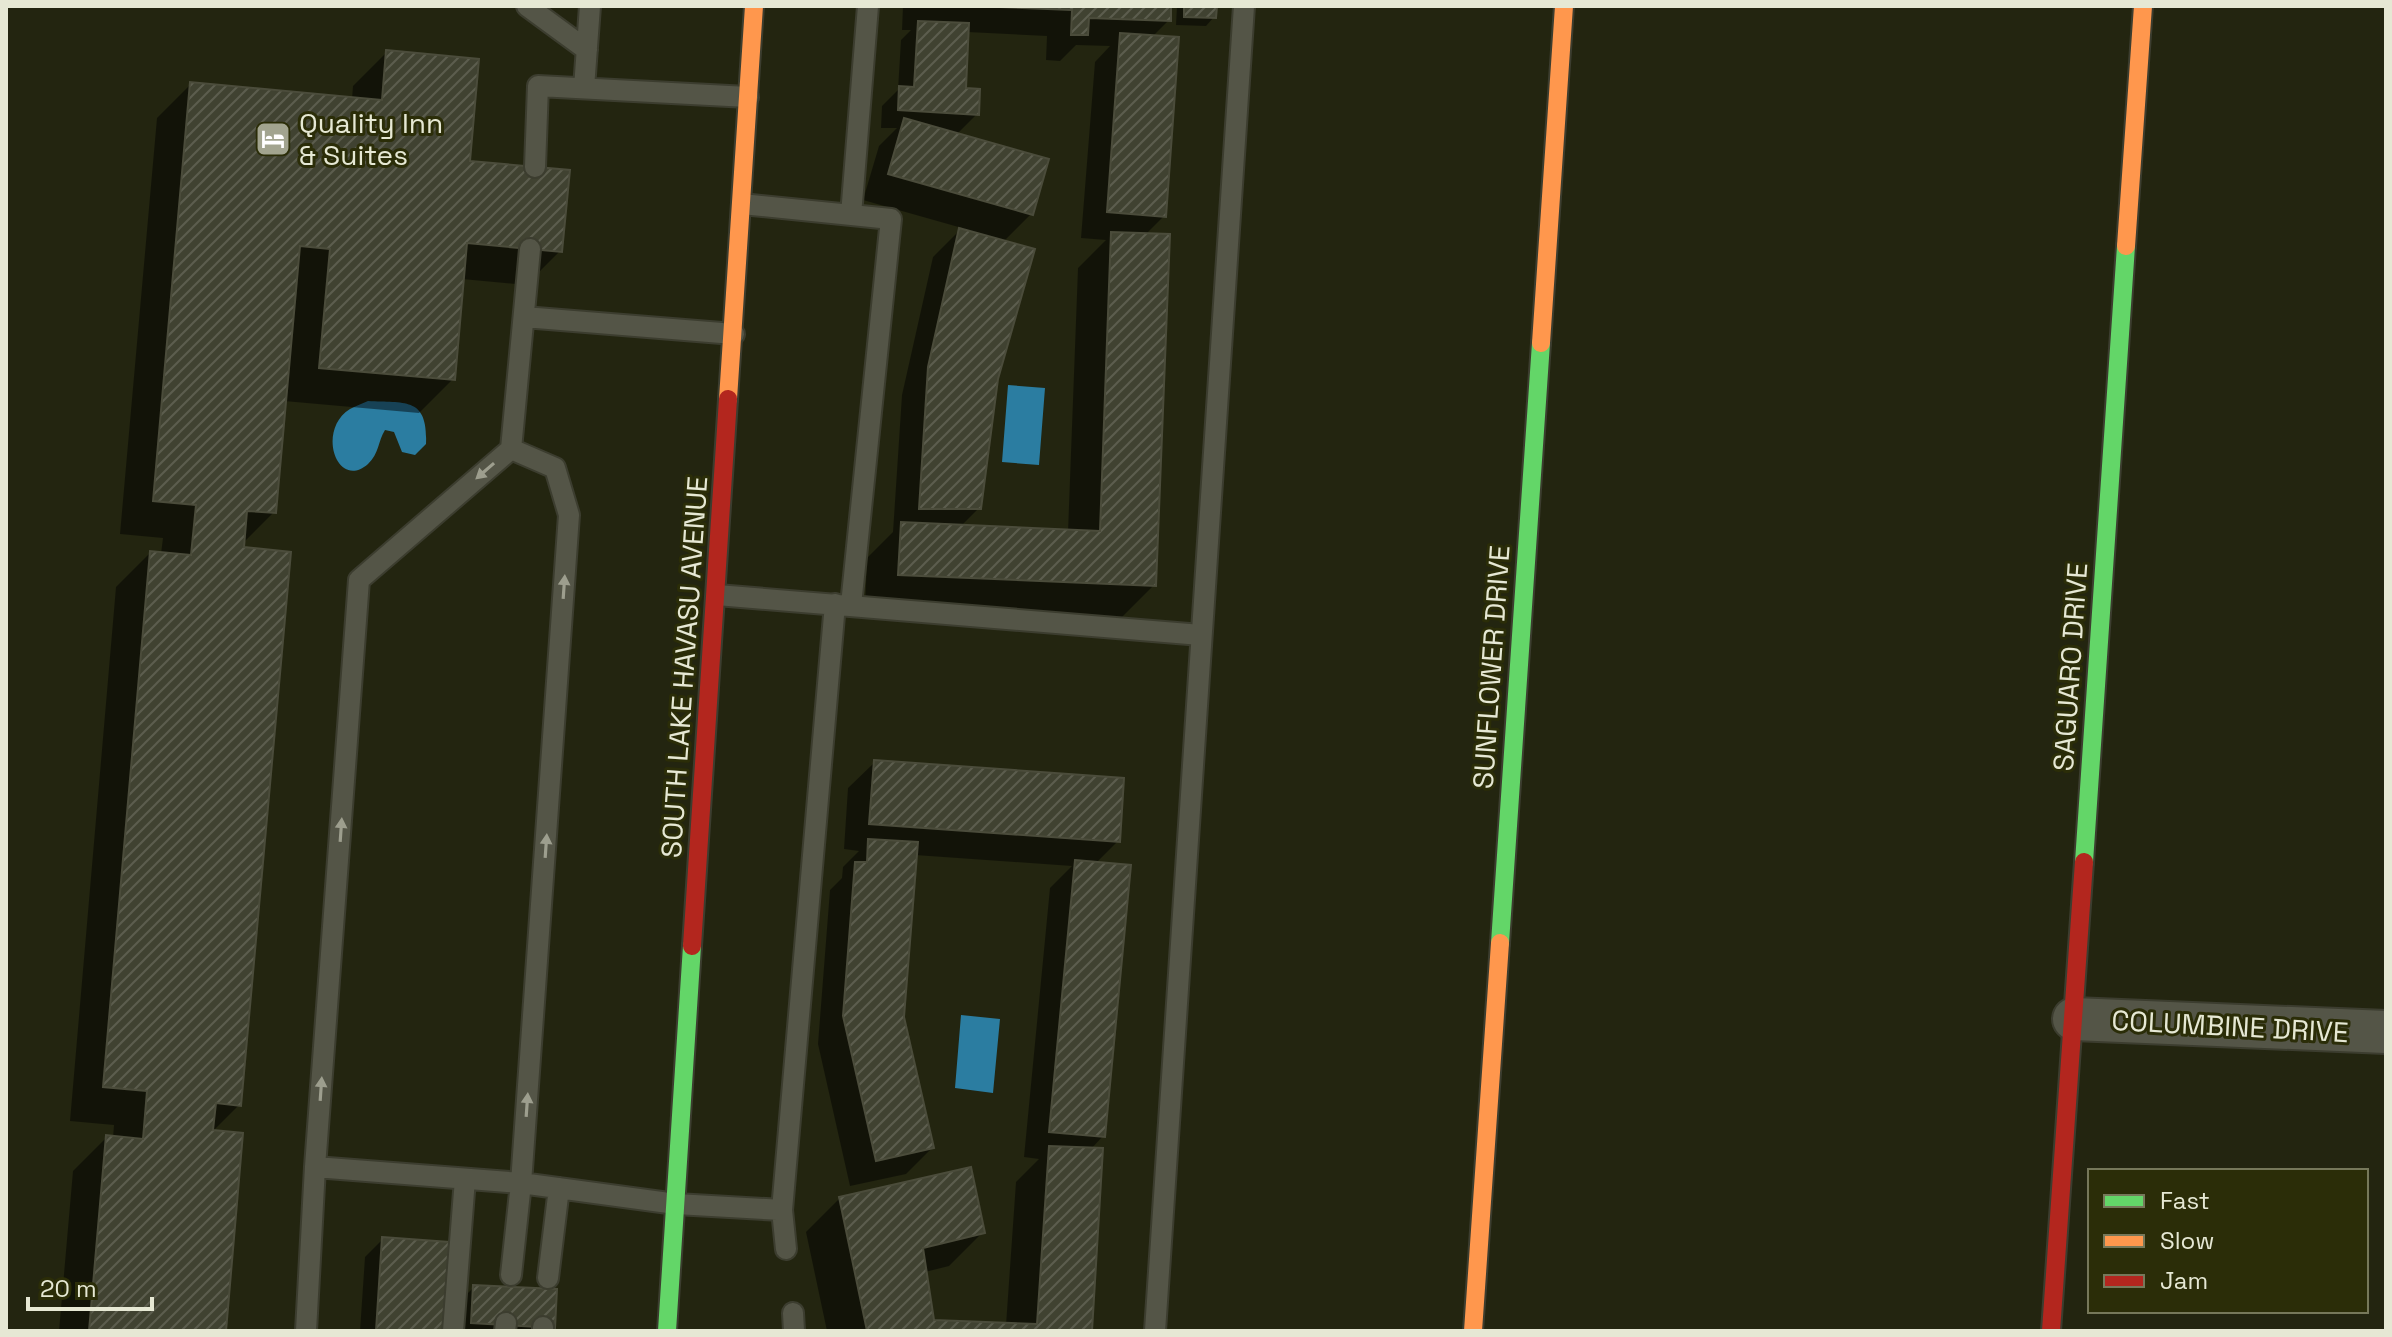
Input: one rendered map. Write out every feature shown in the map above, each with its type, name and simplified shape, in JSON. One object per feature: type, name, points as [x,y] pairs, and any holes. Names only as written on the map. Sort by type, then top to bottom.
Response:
[{"type":"street","name":"SOUTH LAKE HAVASU AVENUE","points":[[667,1331],[754,6]]},
{"type":"street","name":"SUNFLOWER DRIVE","points":[[1473,1331],[1564,6]]},
{"type":"street","name":"SAGUARO DRIVE","points":[[2051,1331],[2143,6]]},
{"type":"street","name":"COLUMBINE DRIVE","points":[[2074,1019],[2386,1032]]},
{"type":"lane","points":[[527,6],[587,50]]},
{"type":"lane","points":[[584,88],[590,6]]},
{"type":"lane","points":[[851,215],[868,6]]},
{"type":"lane","points":[[1155,1331],[1244,6]]},
{"type":"lane","points":[[535,167],[538,86],[748,97]]},
{"type":"lane","points":[[742,204],[891,219],[843,604],[782,1210],[786,1249]]},
{"type":"lane","points":[[306,1331],[315,1167],[359,580],[511,449],[530,249]]},
{"type":"lane","points":[[524,317],[734,334]]},
{"type":"lane","points":[[511,449],[555,468],[569,515],[521,1183],[511,1275]]},
{"type":"lane","points":[[717,595],[1201,635]]},
{"type":"lane","points":[[315,1167],[521,1183],[676,1204],[782,1210]]},
{"type":"lane","points":[[453,1331],[465,1179]]},
{"type":"lane","points":[[548,1278],[559,1188]]},
{"type":"water","points":[[1008,385],[1045,388],[1039,465],[1002,462]]},
{"type":"water","points":[[368,401],[404,403],[419,410],[426,429],[426,444],[415,455],[402,452],[394,432],[385,430],[368,464],[357,470],[347,470],[335,454],[334,430],[340,418],[350,409]]},
{"type":"water","points":[[961,1015],[1000,1019],[993,1093],[955,1088]]},
{"type":"building","points":[[975,6],[1171,6],[1171,21],[1089,18],[1088,35],[1071,35],[1072,10]]},
{"type":"building","points":[[1184,6],[1217,6],[1216,18],[1184,17]]},
{"type":"building","points":[[918,21],[969,23],[966,88],[980,89],[979,115],[898,110],[899,86],[914,87]]},
{"type":"building","points":[[1120,33],[1179,37],[1166,217],[1107,212]]},
{"type":"building","points":[[386,50],[479,59],[470,161],[570,170],[562,252],[467,243],[455,380],[319,368],[330,249],[300,246],[276,513],[247,511],[244,547],[291,552],[241,1106],[216,1103],[213,1130],[243,1133],[226,1331],[89,1331],[106,1135],[143,1139],[147,1091],[103,1087],[150,551],[191,555],[196,505],[153,501],[190,82],[382,100]]},
{"type":"building","points":[[904,118],[1049,159],[1033,215],[888,174]]},
{"type":"building","points":[[959,228],[1035,249],[998,379],[981,509],[919,509],[928,367]]},
{"type":"building","points":[[1111,232],[1170,234],[1156,586],[898,575],[901,522],[1100,531]]},
{"type":"building","points":[[874,760],[1124,778],[1120,842],[869,824]]},
{"type":"building","points":[[868,839],[918,842],[904,1017],[934,1148],[876,1161],[843,1016],[855,862],[867,862]]},
{"type":"building","points":[[1075,860],[1131,865],[1105,1137],[1049,1132]]},
{"type":"building","points":[[1049,1146],[1103,1148],[1092,1331],[867,1331],[839,1197],[971,1167],[985,1233],[923,1248],[934,1320],[1037,1324]]},
{"type":"building","points":[[382,1237],[449,1242],[443,1331],[376,1331]]},
{"type":"building","points":[[473,1285],[557,1289],[555,1328],[471,1323]]},
{"type":"traffic: fast","points":[[2084,862],[2126,246]]},
{"type":"traffic: fast","points":[[1500,943],[1541,343]]},
{"type":"traffic: fast","points":[[667,1331],[692,946]]},
{"type":"traffic: slow","points":[[728,399],[754,6]]},
{"type":"traffic: slow","points":[[1541,343],[1564,6]]},
{"type":"traffic: slow","points":[[2126,246],[2143,6]]},
{"type":"traffic: slow","points":[[1473,1331],[1500,943]]},
{"type":"traffic: jam","points":[[692,946],[728,399]]},
{"type":"traffic: jam","points":[[2051,1331],[2084,862]]},
{"type":"place","name":"Quality Inn & Suites","points":[[273,139]]}]
